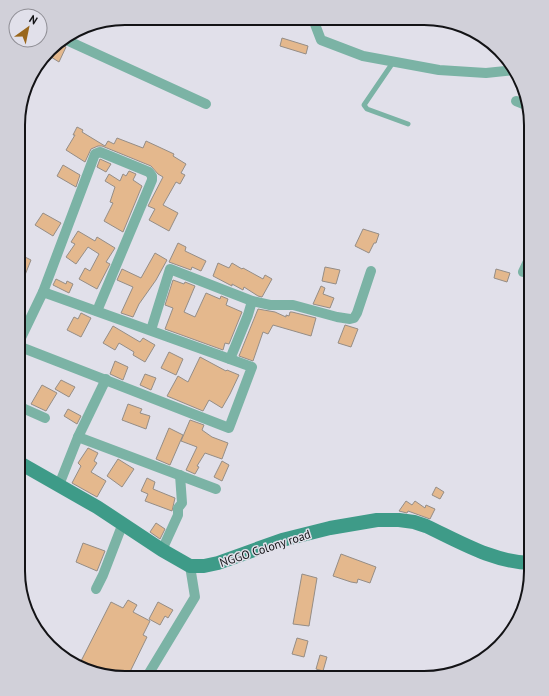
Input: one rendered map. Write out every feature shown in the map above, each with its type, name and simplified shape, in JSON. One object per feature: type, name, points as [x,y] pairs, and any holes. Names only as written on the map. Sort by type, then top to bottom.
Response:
[{"type":"street","points":[[315,25],[321,40],[363,56],[439,70],[486,73],[508,71]]},
{"type":"street","points":[[70,42],[206,104]]},
{"type":"street","points":[[516,101],[522,103]]},
{"type":"street","points":[[25,330],[43,292],[95,154],[100,152],[149,172],[152,176],[152,180],[97,311]]},
{"type":"street","points":[[151,330],[170,269],[252,301],[270,305],[293,305],[336,317],[350,319],[354,318],[357,313],[371,271]]},
{"type":"street","points":[[25,348],[229,428],[252,367],[43,292]]},
{"type":"street","points":[[230,359],[248,315],[252,301]]},
{"type":"street","points":[[59,485],[78,437],[106,380]]},
{"type":"street","points":[[25,409],[45,418]]},
{"type":"street","points":[[78,437],[216,489]]},
{"type":"street","points":[[25,466],[123,523],[162,550],[190,566],[195,597],[150,671]]},
{"type":"street","points":[[162,550],[178,514],[178,508],[182,503],[180,476]]},
{"type":"street","name":"NGGO Colony road","points":[[190,566],[204,566],[218,563],[282,540],[330,528],[377,520],[414,522],[496,558],[524,563]]},
{"type":"street","points":[[96,589],[123,523]]},
{"type":"lane","points":[[394,62],[364,105],[367,109],[408,124]]},
{"type":"building","points":[[282,38],[308,46],[306,54],[280,46]]},
{"type":"building","points":[[64,46],[66,47],[59,62],[52,57]]},
{"type":"building","points":[[77,127],[83,130],[82,132],[105,146],[108,141],[114,144],[117,138],[143,148],[146,141],[174,154],[173,156],[186,164],[181,173],[185,175],[180,184],[176,182],[163,205],[178,213],[169,231],[149,220],[155,209],[148,206],[163,177],[151,166],[102,146],[91,149],[85,162],[66,150],[75,135],[73,135]]},
{"type":"building","points":[[100,159],[111,164],[106,172],[97,167]]},
{"type":"building","points":[[63,165],[80,175],[76,187],[57,176]]},
{"type":"building","points":[[129,171],[136,174],[133,180],[142,186],[123,232],[104,221],[113,203],[110,202],[115,187],[105,181],[109,174],[120,181],[123,174],[126,176]]},
{"type":"building","points":[[43,213],[61,223],[53,236],[35,225]]},
{"type":"building","points":[[363,229],[379,234],[376,243],[374,243],[369,253],[355,246]]},
{"type":"building","points":[[78,231],[95,241],[97,237],[115,248],[106,262],[110,264],[97,289],[79,279],[85,268],[90,271],[99,254],[88,247],[76,264],[66,257],[75,244],[71,242]]},
{"type":"building","points":[[178,243],[186,247],[185,251],[206,261],[201,271],[192,267],[191,270],[169,262]]},
{"type":"building","points":[[155,253],[167,260],[156,280],[139,304],[133,317],[121,313],[133,287],[117,280],[122,269],[141,278]]},
{"type":"building","points":[[25,257],[31,260],[25,275]]},
{"type":"building","points":[[218,263],[229,268],[232,263],[263,279],[265,275],[272,279],[262,297],[258,296],[244,287],[243,290],[213,276]]},
{"type":"building","points":[[325,267],[340,270],[336,284],[322,281]]},
{"type":"building","points":[[496,269],[510,273],[507,282],[494,278]]},
{"type":"building","points":[[56,279],[66,284],[67,281],[73,284],[69,293],[53,285]]},
{"type":"building","points":[[173,280],[184,284],[185,282],[195,286],[184,312],[195,317],[206,293],[220,299],[221,296],[228,299],[226,305],[242,312],[229,344],[225,343],[223,350],[165,329],[173,308],[165,305]]},
{"type":"building","points":[[321,286],[325,288],[323,294],[334,298],[330,308],[313,304]]},
{"type":"building","points":[[258,309],[275,312],[286,317],[286,315],[289,316],[290,312],[292,312],[316,318],[311,336],[273,325],[268,334],[263,332],[253,361],[239,356]]},
{"type":"building","points":[[81,313],[91,318],[81,337],[67,330],[74,317],[78,319]]},
{"type":"building","points":[[345,325],[358,329],[351,347],[338,343]]},
{"type":"building","points":[[113,326],[140,342],[143,338],[155,345],[145,362],[133,355],[134,352],[119,343],[115,350],[103,343]]},
{"type":"building","points":[[169,352],[183,359],[176,375],[161,368]]},
{"type":"building","points":[[200,357],[226,371],[227,370],[239,375],[222,408],[209,400],[203,411],[167,396],[178,376],[188,382]]},
{"type":"building","points":[[115,361],[128,367],[123,380],[110,374]]},
{"type":"building","points":[[145,374],[156,378],[151,390],[140,385]]},
{"type":"building","points":[[61,380],[75,387],[69,397],[55,389]]},
{"type":"building","points":[[42,385],[57,393],[46,411],[31,404]]},
{"type":"building","points":[[128,404],[142,409],[140,413],[150,416],[146,429],[122,420]]},
{"type":"building","points":[[68,409],[81,416],[77,424],[64,416]]},
{"type":"building","points":[[190,420],[204,425],[202,430],[212,437],[228,443],[222,459],[205,453],[197,466],[199,467],[195,474],[186,470],[197,447],[181,441]]},
{"type":"building","points":[[169,428],[183,435],[170,465],[156,459]]},
{"type":"building","points":[[88,448],[98,453],[94,461],[97,463],[91,472],[106,481],[97,497],[72,483],[81,466],[78,463]]},
{"type":"building","points":[[118,459],[134,469],[122,487],[107,476]]},
{"type":"building","points":[[222,461],[229,465],[222,481],[214,477]]},
{"type":"building","points":[[147,478],[155,482],[153,489],[175,498],[172,511],[145,501],[148,494],[141,491]]},
{"type":"building","points":[[436,487],[444,492],[440,499],[432,495]]},
{"type":"building","points":[[406,501],[412,505],[415,501],[425,508],[426,505],[435,509],[430,519],[408,511],[407,513],[399,511]]},
{"type":"building","points":[[156,523],[165,529],[160,539],[150,532]]},
{"type":"building","points":[[83,543],[105,551],[97,571],[76,562]]},
{"type":"building","points":[[341,554],[376,567],[370,583],[358,579],[357,583],[351,582],[333,576]]},
{"type":"building","points":[[302,574],[317,578],[309,626],[293,624]]},
{"type":"building","points":[[128,600],[137,605],[133,612],[150,621],[143,635],[147,637],[130,671],[105,669],[81,661],[111,602],[123,608]]},
{"type":"building","points":[[158,602],[173,610],[168,618],[165,616],[160,625],[149,619]]},
{"type":"building","points":[[297,638],[308,641],[304,657],[292,654]]},
{"type":"building","points":[[320,655],[327,657],[323,671],[316,669]]}]
